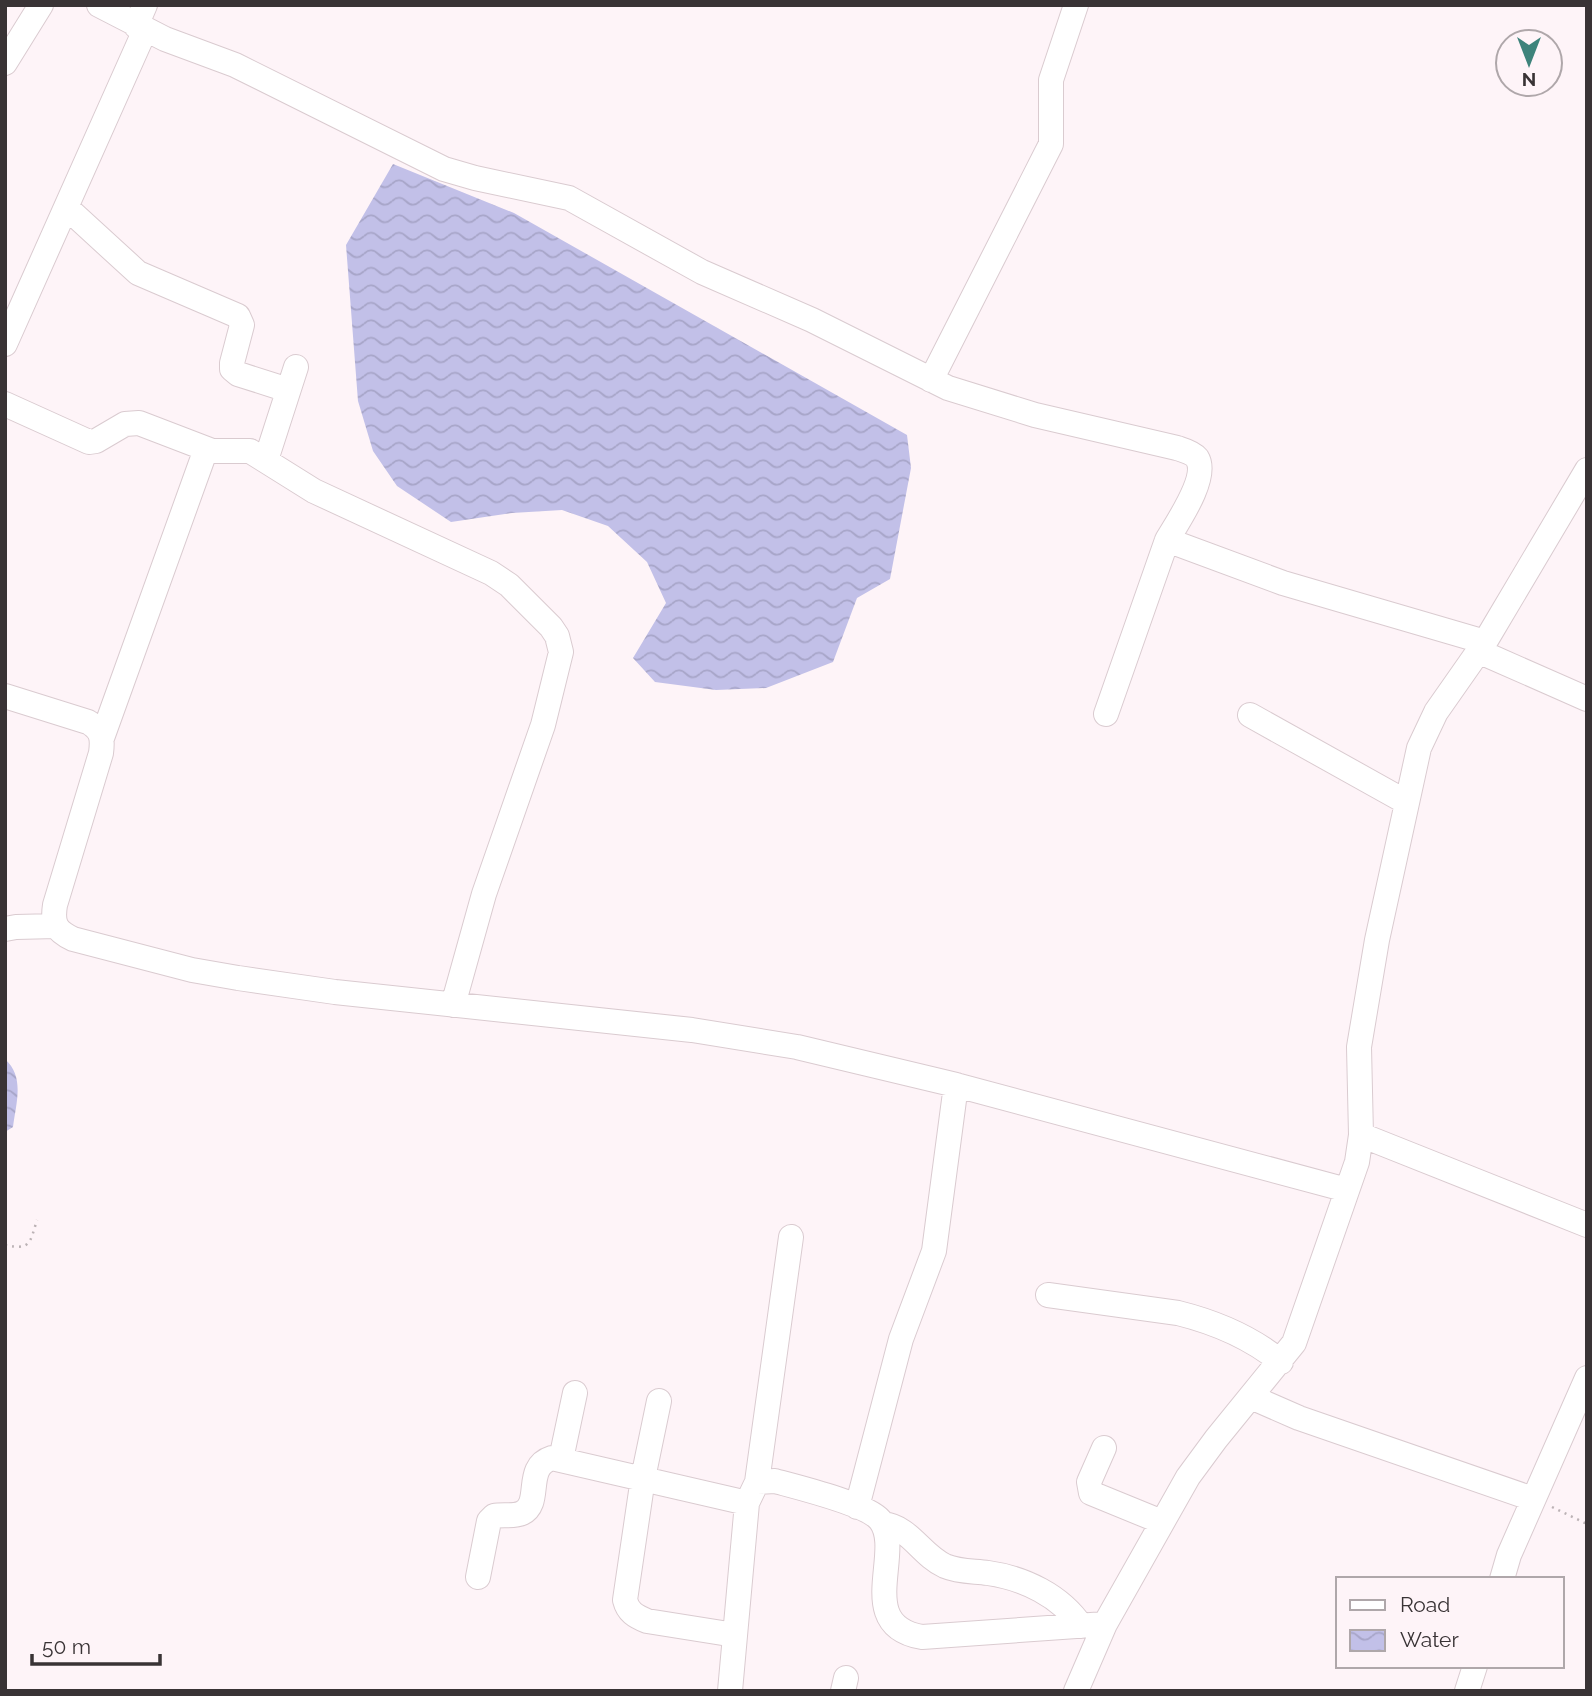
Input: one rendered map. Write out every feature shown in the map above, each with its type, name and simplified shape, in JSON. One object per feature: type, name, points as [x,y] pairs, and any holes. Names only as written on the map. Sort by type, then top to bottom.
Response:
[{"type":"street","points":[[5,63],[41,5]]},
{"type":"street","points":[[99,5],[142,20],[444,169],[569,198],[702,272],[813,320],[931,380],[986,401],[1191,453],[1200,466],[1196,488],[1167,540],[1106,714]]},
{"type":"street","points":[[931,380],[1047,154],[1053,134],[1051,80],[1076,5]]},
{"type":"street","points":[[5,344],[66,207],[142,20]]},
{"type":"street","points":[[66,207],[138,273],[238,316],[242,325],[232,363],[232,369],[238,374],[292,379],[266,460]]},
{"type":"street","points":[[5,404],[89,442],[125,425],[139,423],[215,452],[245,450],[266,460],[314,491],[491,573],[509,585],[551,627],[560,644],[560,663],[543,725],[484,894],[453,1005]]},
{"type":"street","points":[[206,449],[102,738],[101,754],[55,905],[56,926],[62,934],[192,970],[335,992],[737,1036],[864,1061],[1347,1190]]},
{"type":"street","points":[[1076,1691],[1093,1625],[1216,1438],[1294,1343],[1357,1162],[1361,1135],[1359,1048],[1377,940],[1419,748],[1436,712],[1481,647],[1587,470]]},
{"type":"street","points":[[1167,540],[1283,583],[1481,647],[1587,699]]},
{"type":"street","points":[[5,696],[88,722],[96,727],[102,738]]},
{"type":"street","points":[[1250,715],[1406,802]]},
{"type":"street","points":[[5,929],[56,926]]},
{"type":"street","points":[[857,1507],[901,1339],[934,1251],[956,1085]]},
{"type":"street","points":[[1361,1135],[1587,1225]]},
{"type":"street","points":[[730,1691],[752,1492],[791,1237]]},
{"type":"street","points":[[1048,1295],[1198,1318],[1258,1345],[1281,1362]]},
{"type":"street","points":[[1503,1577],[1509,1555],[1587,1378]]},
{"type":"street","points":[[561,1459],[575,1393]]},
{"type":"street","points":[[1251,1397],[1299,1418],[1533,1499]]},
{"type":"street","points":[[659,1401],[643,1478],[625,1600],[627,1608],[635,1616],[647,1620],[735,1635]]},
{"type":"street","points":[[1104,1448],[1089,1482],[1091,1493],[1162,1522]]},
{"type":"street","points":[[478,1577],[489,1521],[494,1516],[518,1515],[526,1510],[538,1467],[543,1461],[552,1458],[643,1478],[752,1492],[775,1480],[857,1507],[877,1517],[883,1524],[886,1533],[885,1598],[894,1625],[901,1631],[922,1637],[1093,1625]]},
{"type":"street","points":[[883,1524],[900,1529],[945,1566],[1003,1576],[1041,1591],[1093,1625]]},
{"type":"street","points":[[1468,1691],[1474,1668]]},
{"type":"path","points":[[5,1245],[26,1247],[37,1220]]},
{"type":"path","points":[[1533,1499],[1587,1524]]},
{"type":"water","points":[[393,164],[514,213],[907,435],[911,468],[890,579],[857,598],[833,662],[766,688],[716,690],[655,682],[633,658],[666,603],[647,562],[608,526],[562,510],[512,513],[451,522],[397,486],[373,451],[358,401],[346,245]]},
{"type":"water","points":[[5,1059],[15,1074],[18,1091],[13,1127],[5,1132]]}]
